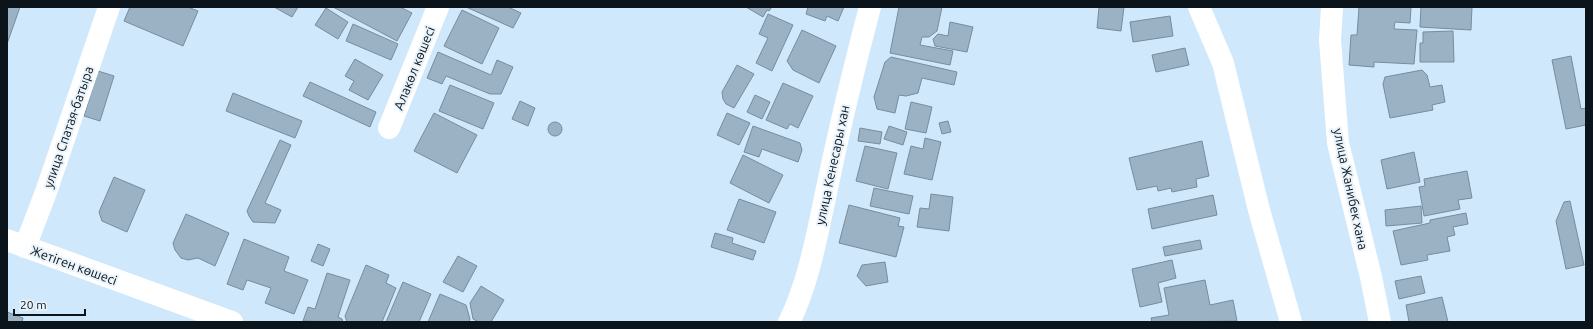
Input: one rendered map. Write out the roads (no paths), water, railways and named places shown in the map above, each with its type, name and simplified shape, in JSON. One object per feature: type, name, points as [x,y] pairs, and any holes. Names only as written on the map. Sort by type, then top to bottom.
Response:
[{"type":"street","name":"улица Спатая-батыра","points":[[16,244],[46,192],[110,7]]},
{"type":"street","name":"Алакөл көшесі","points":[[389,128],[438,7]]},
{"type":"street","name":"улица Кенесары хан","points":[[789,322],[794,312],[812,258],[844,110],[870,7]]},
{"type":"street","points":[[1199,7],[1224,63],[1259,210],[1291,322]]},
{"type":"street","name":"улица Жанибек хана","points":[[1332,7],[1330,40],[1338,143],[1371,277],[1380,322]]},
{"type":"street","name":"Жетіген көшесі","points":[[16,244],[232,322]]}]
